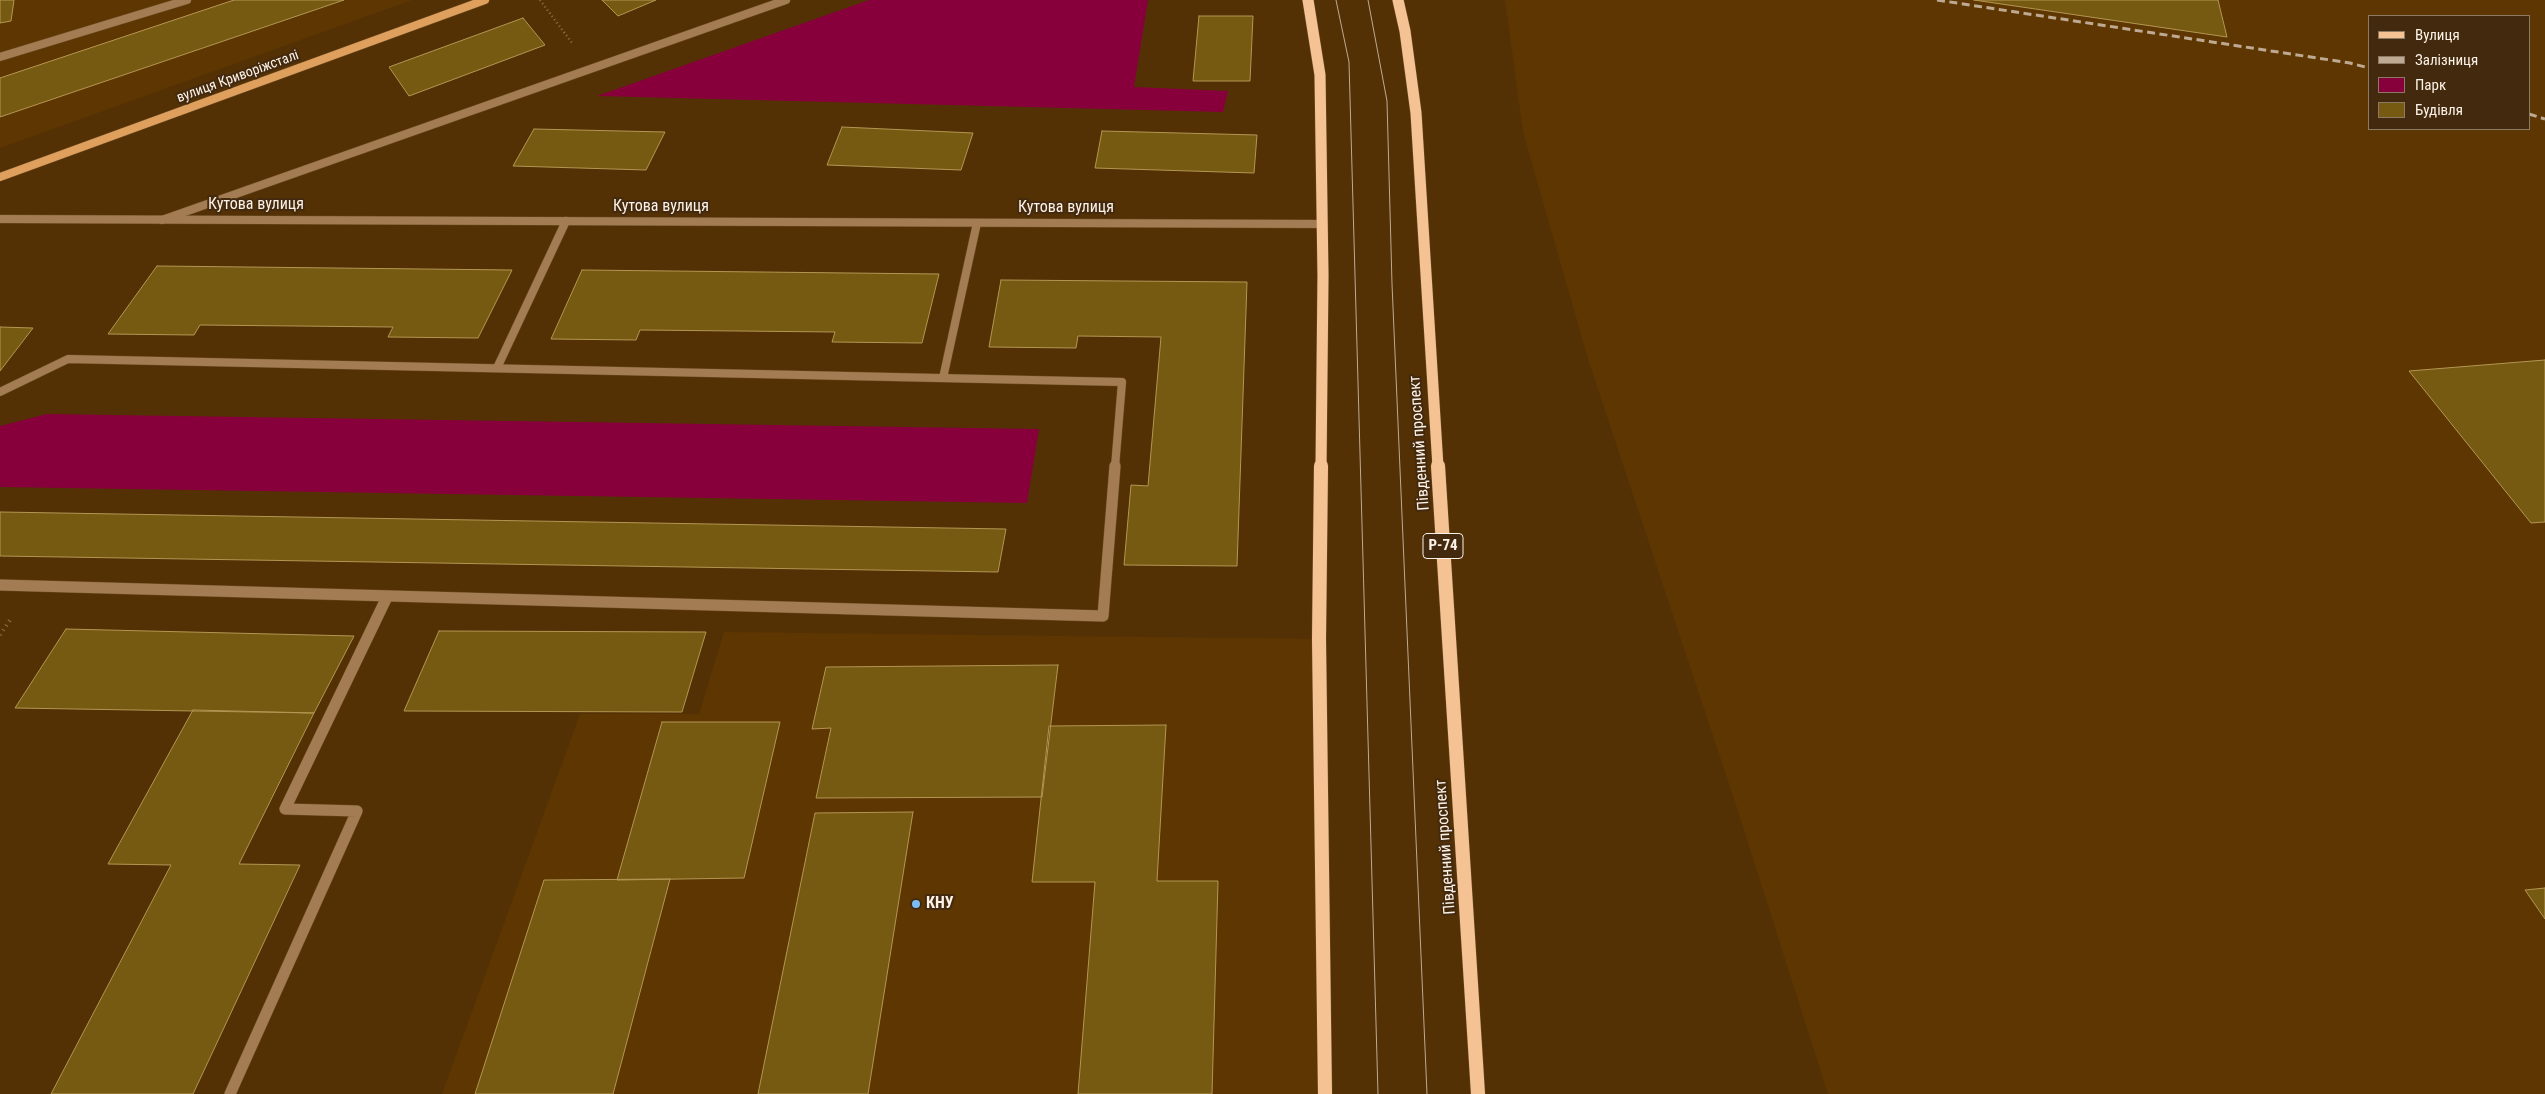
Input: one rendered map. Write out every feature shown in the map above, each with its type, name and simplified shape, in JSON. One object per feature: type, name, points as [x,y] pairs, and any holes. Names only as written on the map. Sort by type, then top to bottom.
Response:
[{"type":"main road","name":"вулиця Криворіжсталі","points":[[0,177],[485,0]]},
{"type":"main road","points":[[1308,0],[1320,74],[1322,224],[1319,639],[1325,1094]]},
{"type":"main road","name":"Південний проспект","points":[[1398,0],[1416,113],[1478,1094]]},
{"type":"street","points":[[0,57],[187,0]]},
{"type":"street","points":[[162,220],[786,0]]},
{"type":"street","name":"Кутова вулиця","points":[[0,219],[1322,224]]},
{"type":"street","points":[[496,368],[566,221]]},
{"type":"street","points":[[943,378],[977,223]]},
{"type":"street","points":[[0,392],[68,359],[1122,382],[1103,616],[0,585]]},
{"type":"street","points":[[230,1094],[357,811],[285,809],[387,597]]},
{"type":"path","points":[[540,0],[592,69]]},
{"type":"shaded area","points":[[0,0],[412,0],[0,148]]},
{"type":"shaded area","points":[[1505,0],[2545,0],[2545,1094],[1828,1094],[1735,802],[1588,359],[1523,132]]},
{"type":"shaded area","name":"КНУ","points":[[724,632],[1319,639],[1324,1094],[442,1094],[580,714],[699,714]]},
{"type":"green space","points":[[869,0],[1148,0],[1134,87],[1228,91],[1223,112],[597,96]]},
{"type":"green space","points":[[47,414],[1039,429],[1027,503],[0,487],[0,426]]},
{"type":"building","points":[[0,0],[14,0],[11,21],[0,23]]},
{"type":"building","points":[[234,0],[344,0],[0,117],[0,78]]},
{"type":"building","points":[[602,0],[656,0],[618,16]]},
{"type":"building","points":[[1974,0],[2218,0],[2227,37]]},
{"type":"building","points":[[1199,16],[1253,16],[1250,81],[1193,81]]},
{"type":"building","points":[[523,18],[545,45],[409,96],[389,67]]},
{"type":"building","points":[[842,127],[973,133],[961,170],[827,165]]},
{"type":"building","points":[[534,129],[665,132],[646,170],[513,166]]},
{"type":"building","points":[[1102,131],[1257,135],[1254,173],[1095,168]]},
{"type":"building","points":[[157,266],[512,270],[478,338],[388,337],[393,327],[200,325],[194,335],[108,334]]},
{"type":"building","points":[[582,270],[939,274],[922,343],[832,342],[835,332],[640,330],[636,340],[551,339]]},
{"type":"building","points":[[1001,280],[1247,282],[1237,566],[1124,565],[1131,485],[1148,486],[1161,337],[1078,336],[1076,348],[989,347]]},
{"type":"building","points":[[0,327],[33,328],[0,371]]},
{"type":"building","points":[[2545,360],[2545,522],[2531,523],[2409,371]]},
{"type":"building","points":[[0,512],[1006,529],[998,572],[0,556]]},
{"type":"building","points":[[66,629],[354,636],[314,713],[15,708]]},
{"type":"building","points":[[439,631],[706,632],[682,712],[404,711]]},
{"type":"building","points":[[1058,665],[1042,797],[816,798],[831,728],[812,729],[826,667]]},
{"type":"building","points":[[193,710],[314,713],[239,864],[300,865],[193,1094],[51,1094],[171,865],[108,864]]},
{"type":"building","points":[[662,722],[780,722],[744,878],[617,880]]},
{"type":"building","points":[[1166,725],[1157,881],[1218,881],[1212,1094],[1078,1094],[1095,882],[1032,882],[1049,726]]},
{"type":"building","points":[[913,812],[868,1094],[758,1094],[815,813]]},
{"type":"building","points":[[670,879],[613,1094],[475,1094],[544,880]]},
{"type":"building","points":[[2545,888],[2545,919],[2525,890]]},
{"type":"tram line","points":[[1336,0],[1349,62],[1378,1094]]},
{"type":"tram line","points":[[1368,0],[1387,101],[1392,284],[1427,1094]]},
{"type":"railway","points":[[1937,0],[2350,63],[2368,68]]},
{"type":"railway","points":[[2530,114],[2545,119]]},
{"type":"place","name":"КНУ","points":[[916,904]]}]
